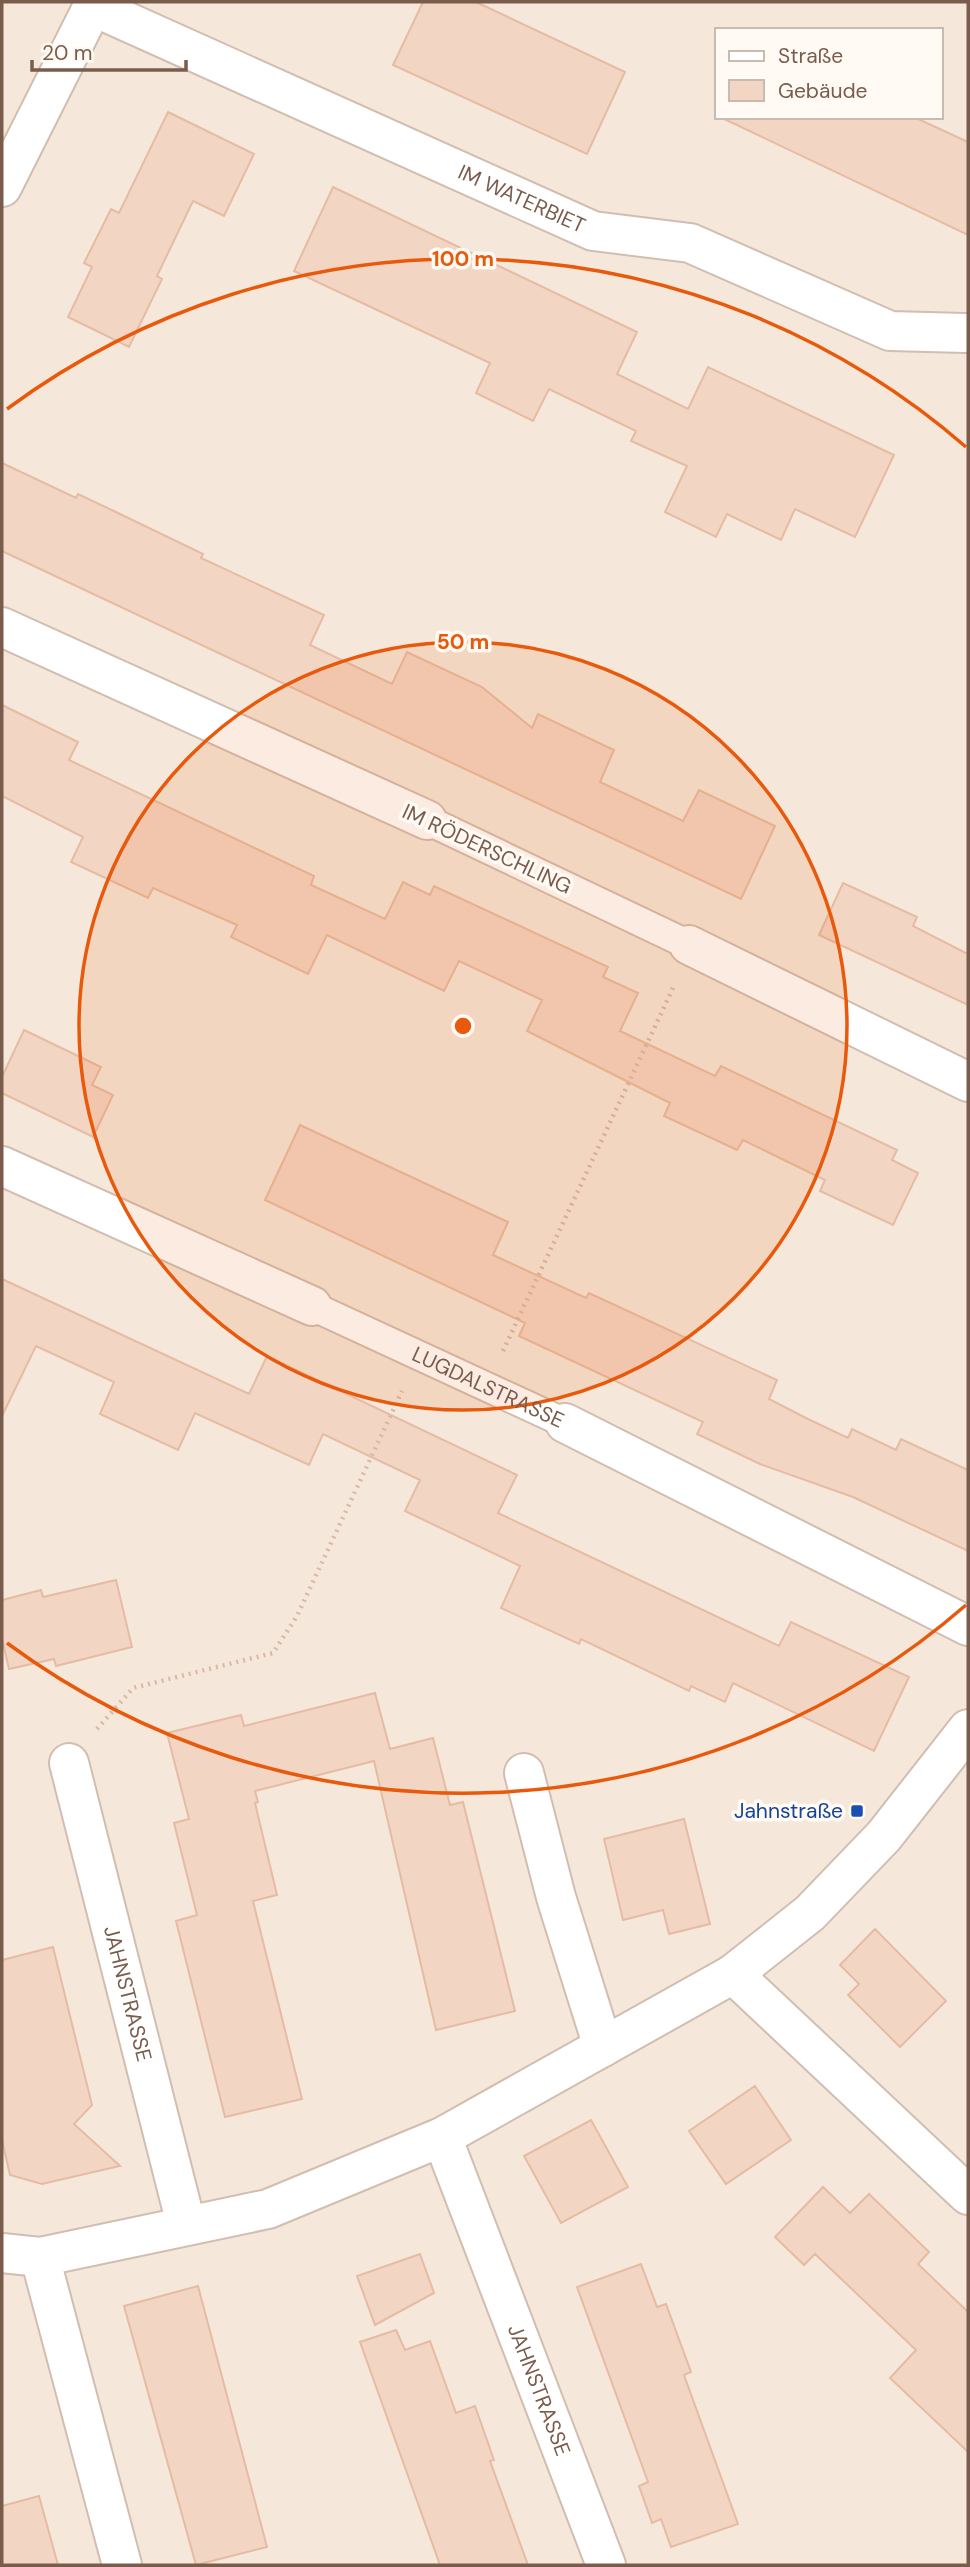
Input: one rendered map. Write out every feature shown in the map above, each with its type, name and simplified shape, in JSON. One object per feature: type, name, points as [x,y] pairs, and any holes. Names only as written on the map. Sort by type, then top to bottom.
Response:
[{"type":"street","points":[[2,187],[93,4]]},
{"type":"street","name":"IM WATERBIET","points":[[93,4],[593,231],[690,243],[890,331],[967,334]]},
{"type":"street","name":"IM RÖDERSCHLING","points":[[2,626],[427,820]]},
{"type":"street","name":"IM RÖDERSCHLING","points":[[691,946],[968,1082]]},
{"type":"street","name":"LUGDALSTRASSE","points":[[2,1166],[312,1306]]},
{"type":"street","name":"LUGDALSTRASSE","points":[[565,1423],[968,1626]]},
{"type":"street","points":[[2,2253],[40,2256],[268,2209],[442,2137],[733,1974],[810,1913],[884,1836],[968,1729]]},
{"type":"street","name":"JAHNSTRASSE","points":[[69,1763],[186,2224]]},
{"type":"street","points":[[524,1773],[556,1897],[603,2047]]},
{"type":"street","points":[[733,1974],[968,2195]]},
{"type":"street","name":"JAHNSTRASSE","points":[[442,2137],[606,2565]]},
{"type":"street","points":[[40,2256],[122,2565]]},
{"type":"lane","name":"IM RÖDERSCHLING","points":[[427,820],[691,946]]},
{"type":"lane","name":"LUGDALSTRASSE","points":[[312,1306],[565,1423]]},
{"type":"path","points":[[487,1387],[691,946]]},
{"type":"path","points":[[69,1763],[132,1688],[273,1653],[297,1616],[419,1355]]},
{"type":"shaded area","points":[[2,2],[968,2],[968,2565],[2,2565]]},
{"type":"building","points":[[423,2],[476,2],[625,72],[587,154],[393,65]]},
{"type":"building","points":[[168,112],[254,154],[224,216],[193,201],[157,276],[162,279],[129,347],[68,317],[92,267],[84,263],[111,209],[119,213]]},
{"type":"building","points":[[724,119],[918,119],[968,142],[968,235]]},
{"type":"building","points":[[333,187],[637,332],[617,374],[688,409],[708,367],[894,455],[855,537],[795,509],[781,540],[727,514],[716,537],[665,512],[687,466],[631,441],[636,431],[549,389],[533,421],[476,393],[490,363],[294,271]]},
{"type":"building","points":[[2,463],[76,498],[78,494],[203,554],[201,558],[324,615],[310,645],[392,684],[407,652],[482,687],[532,728],[538,714],[614,750],[600,782],[683,821],[699,790],[775,826],[741,899],[2,551]]},
{"type":"building","points":[[2,705],[78,742],[69,760],[314,876],[311,885],[385,919],[403,882],[430,895],[434,886],[608,967],[603,977],[638,993],[620,1031],[715,1076],[721,1066],[897,1150],[892,1160],[918,1173],[893,1225],[820,1191],[825,1180],[743,1140],[737,1150],[664,1116],[670,1103],[527,1031],[542,1000],[459,961],[444,991],[327,935],[308,974],[231,937],[237,925],[153,888],[148,898],[71,862],[83,837],[2,796]]},
{"type":"building","points":[[843,883],[917,917],[913,926],[968,954],[968,1005],[819,935]]},
{"type":"building","points":[[24,1030],[101,1067],[92,1085],[113,1095],[93,1137],[2,1093],[2,1077]]},
{"type":"building","points":[[300,1125],[508,1222],[493,1255],[586,1298],[589,1293],[777,1380],[769,1399],[848,1438],[852,1429],[896,1450],[901,1439],[968,1470],[968,1551],[853,1497],[760,1464],[697,1434],[703,1422],[519,1336],[525,1323],[265,1200]]},
{"type":"building","points":[[2,1279],[249,1394],[267,1356],[517,1475],[498,1513],[779,1646],[791,1622],[909,1677],[874,1751],[733,1683],[725,1702],[691,1686],[689,1691],[581,1639],[579,1644],[501,1608],[520,1566],[405,1511],[420,1480],[323,1434],[309,1465],[195,1413],[178,1450],[100,1414],[114,1382],[36,1346],[2,1416]]},
{"type":"building","points":[[116,1580],[132,1647],[56,1666],[54,1659],[9,1669],[2,1639],[2,1600],[41,1590],[43,1597]]},
{"type":"building","points":[[375,1693],[390,1749],[433,1738],[450,1805],[463,1802],[515,2011],[436,2030],[374,1761],[255,1791],[258,1802],[255,1803],[277,1895],[253,1901],[302,2099],[225,2117],[176,1921],[197,1915],[174,1823],[189,1819],[167,1733],[241,1715],[244,1726]]},
{"type":"building","points":[[684,1819],[710,1924],[669,1934],[663,1910],[623,1920],[604,1839]]},
{"type":"building","points":[[875,1929],[946,2001],[900,2047],[848,1995],[859,1984],[840,1965]]},
{"type":"building","points":[[53,1947],[92,2105],[74,2124],[120,2166],[42,2184],[10,2175],[2,2140],[2,1960]]},
{"type":"building","points":[[755,2086],[791,2140],[726,2184],[689,2131]]},
{"type":"building","points":[[591,2120],[628,2187],[561,2223],[524,2156]]},
{"type":"building","points":[[823,2187],[850,2213],[869,2194],[929,2252],[918,2264],[968,2312],[968,2452],[890,2378],[916,2350],[815,2254],[804,2265],[775,2237]]},
{"type":"building","points":[[420,2254],[434,2293],[375,2325],[357,2276]]},
{"type":"building","points":[[641,2264],[657,2307],[666,2304],[691,2372],[684,2375],[738,2524],[671,2547],[661,2519],[652,2523],[639,2486],[648,2482],[577,2287]]},
{"type":"building","points":[[198,2286],[267,2547],[196,2565],[124,2306]]},
{"type":"building","points":[[396,2330],[405,2350],[430,2341],[456,2413],[475,2406],[494,2460],[490,2461],[528,2565],[440,2565],[360,2342]]},
{"type":"building","points":[[39,2496],[58,2565],[2,2565],[2,2506]]},
{"type":"place","name":"Jahnstraße","points":[[857,1811]]}]
